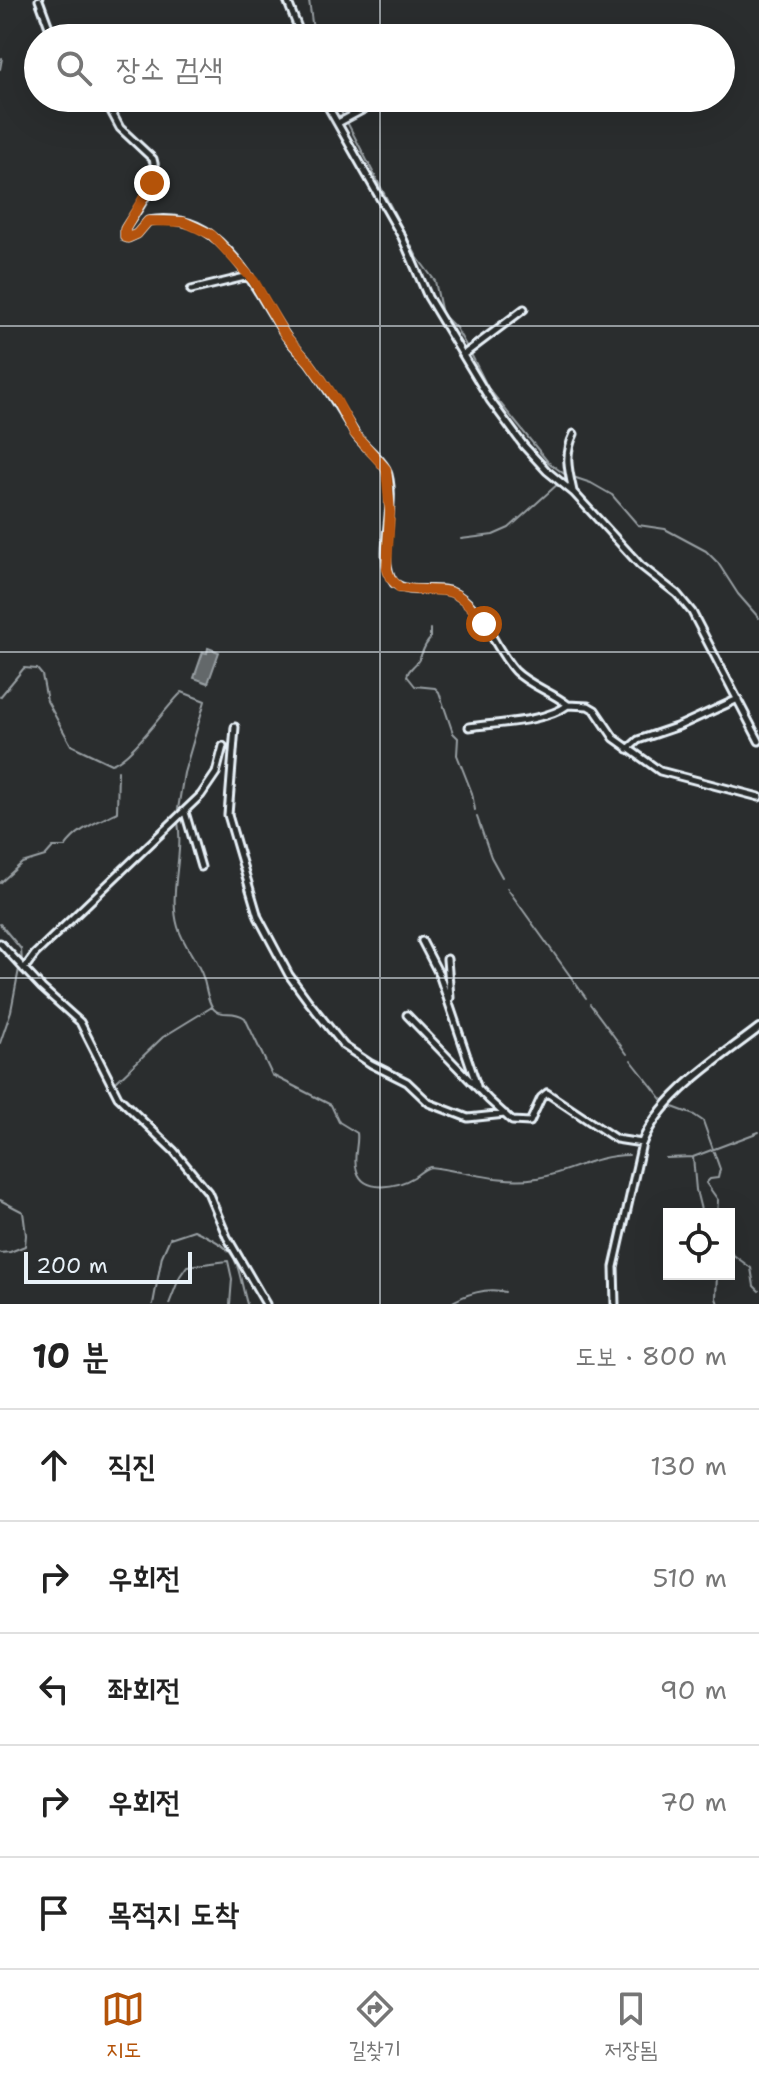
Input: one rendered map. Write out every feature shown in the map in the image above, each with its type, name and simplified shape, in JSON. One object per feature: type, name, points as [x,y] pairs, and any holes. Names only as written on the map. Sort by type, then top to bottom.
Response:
[{"type":"street","points":[[39,0],[48,24]]},
{"type":"street","points":[[287,0],[296,24]]},
{"type":"street","points":[[111,112],[120,128],[153,159],[156,167],[152,183],[125,229],[125,237],[137,234],[148,221],[184,222],[212,235],[249,276],[285,335],[337,401],[354,433],[386,469],[390,512],[387,569],[394,583],[407,589],[445,589],[456,594],[476,612],[514,670],[568,705],[588,706],[595,710],[614,738],[660,771],[759,797]]},
{"type":"street","points":[[331,112],[402,237],[428,297],[490,400],[547,471],[574,493],[640,565],[677,594],[692,612],[759,741]]},
{"type":"street","points":[[338,123],[359,112]]},
{"type":"street","points":[[191,290],[249,276]]},
{"type":"street","points":[[463,355],[524,309]]},
{"type":"street","points":[[574,434],[566,461],[574,493]]},
{"type":"street","points":[[628,749],[638,740],[679,726],[738,699]]},
{"type":"street","points":[[469,727],[539,716],[568,705]]},
{"type":"street","points":[[755,730],[759,722]]},
{"type":"street","points":[[235,727],[228,815],[258,917],[298,988],[344,1046],[407,1082],[429,1103],[468,1118],[505,1114]]},
{"type":"street","points":[[24,969],[35,954],[185,812],[212,781],[223,746]]},
{"type":"street","points":[[185,812],[201,867]]},
{"type":"street","points":[[422,941],[439,974],[478,1089]]},
{"type":"street","points":[[0,943],[80,1022],[118,1097],[174,1151],[208,1192],[227,1237],[266,1304]]},
{"type":"street","points":[[447,959],[450,1007]]},
{"type":"street","points":[[407,1015],[512,1121],[530,1122],[541,1098],[547,1093],[616,1139],[642,1143]]},
{"type":"street","points":[[615,1304],[614,1267],[642,1143],[654,1117],[759,1028]]},
{"type":"shaded area","points":[[208,648],[219,652],[208,683],[194,678],[203,652],[207,653]]},
{"type":"waterway","points":[[309,0],[312,24]]},
{"type":"waterway","points":[[0,69],[2,58]]},
{"type":"waterway","points":[[341,112],[344,118]]},
{"type":"waterway","points":[[347,122],[417,257],[435,281],[442,314],[456,328],[468,349]]},
{"type":"waterway","points":[[470,352],[488,388],[548,462],[567,476],[562,479]]},
{"type":"waterway","points":[[573,477],[612,495],[638,525],[665,529],[706,551],[759,618]]},
{"type":"waterway","points":[[461,539],[493,535],[509,528],[559,483]]},
{"type":"waterway","points":[[430,629],[430,639],[407,676],[415,686],[435,688],[439,692],[453,733],[458,738],[457,755],[472,793],[475,810]]},
{"type":"waterway","points":[[0,697],[24,668],[37,669],[42,675],[47,701],[71,745],[111,764],[138,744],[182,692],[205,701],[184,773],[177,815]]},
{"type":"waterway","points":[[0,883],[22,863],[45,856],[53,847],[65,847],[82,830],[117,812],[118,771]]},
{"type":"waterway","points":[[477,817],[491,857],[502,877]]},
{"type":"waterway","points":[[178,822],[175,914],[180,934],[203,977],[213,1009],[245,1018],[272,1075],[331,1105],[339,1122],[357,1133],[356,1166],[367,1183],[374,1186],[399,1184],[430,1167],[497,1178],[537,1178],[604,1158],[629,1155]]},
{"type":"waterway","points":[[507,888],[586,998]]},
{"type":"waterway","points":[[0,924],[21,949],[22,962]]},
{"type":"waterway","points":[[0,1043],[11,1011],[19,969]]},
{"type":"waterway","points":[[590,1004],[627,1054]]},
{"type":"waterway","points":[[116,1082],[163,1037],[212,1007]]},
{"type":"waterway","points":[[631,1060],[665,1103]]},
{"type":"waterway","points":[[670,1106],[703,1121],[720,1169],[718,1178],[706,1183],[718,1200],[717,1208]]},
{"type":"waterway","points":[[666,1158],[693,1157],[759,1132]]},
{"type":"waterway","points":[[693,1157],[700,1208]]},
{"type":"waterway","points":[[0,1200],[23,1212],[26,1235],[25,1246],[0,1253]]},
{"type":"waterway","points":[[153,1304],[162,1256],[170,1238],[194,1230],[221,1244],[234,1258],[247,1304]]},
{"type":"waterway","points":[[735,1256],[751,1268],[754,1286],[759,1291]]},
{"type":"waterway","points":[[169,1304],[187,1266],[228,1261],[232,1279],[230,1304]]},
{"type":"waterway","points":[[717,1280],[718,1304]]},
{"type":"waterway","points":[[450,1304],[476,1292],[505,1292]]},
{"type":"route","points":[[152,183],[125,229],[125,237],[137,234],[148,221],[164,219],[184,222],[212,235],[254,281],[285,335],[337,401],[354,433],[386,469],[390,512],[387,569],[390,578],[400,588],[445,589],[456,594],[466,601],[484,624]]}]
